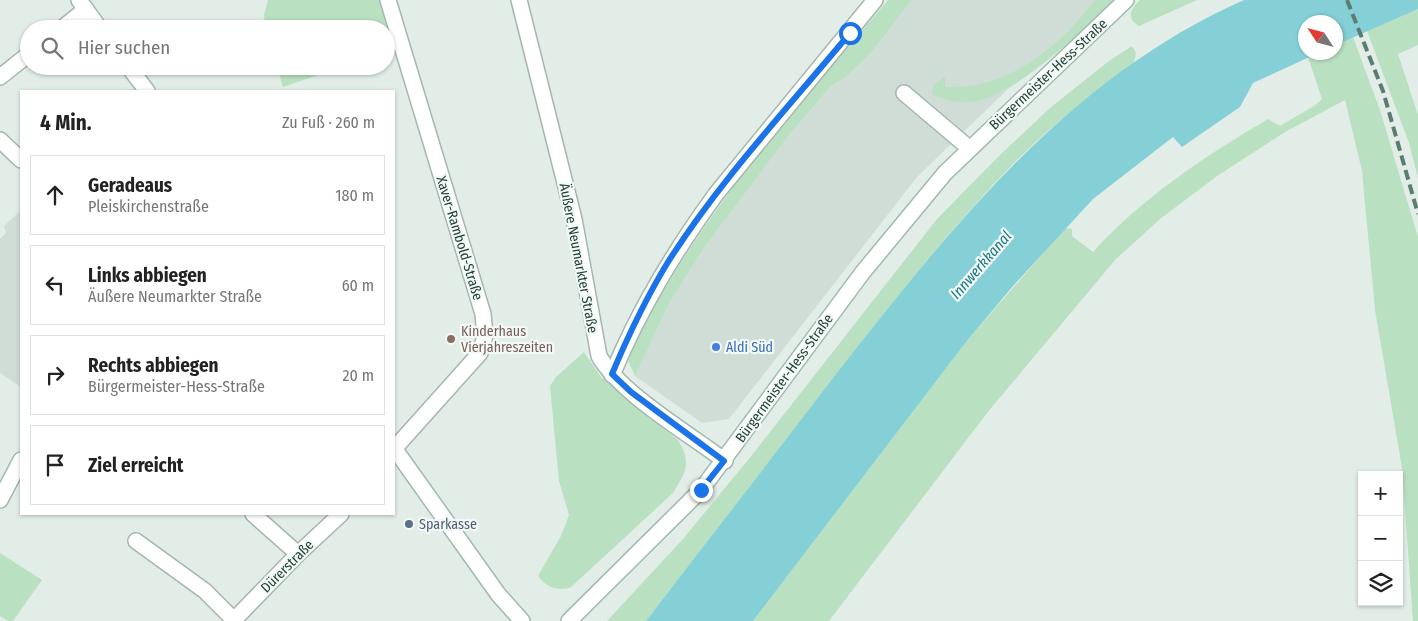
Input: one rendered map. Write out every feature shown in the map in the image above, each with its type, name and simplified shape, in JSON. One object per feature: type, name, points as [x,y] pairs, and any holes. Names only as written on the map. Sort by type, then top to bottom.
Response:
[{"type":"street","name":"Xaver-Rambold-Straße","points":[[388,0],[394,20]]},
{"type":"street","name":"Äußere Neumarkter Straße","points":[[519,0],[574,219],[596,347],[604,364],[631,392],[724,461]]},
{"type":"street","points":[[612,374],[652,290],[693,226],[716,194],[875,0]]},
{"type":"street","name":"Bürgermeister-Hess-Straße","points":[[569,621],[675,517],[724,461],[879,251],[938,180],[969,148],[1126,0]]},
{"type":"street","points":[[69,20],[83,4],[94,20]]},
{"type":"street","name":"Xaver-Rambold-Straße","points":[[395,23],[483,314],[485,329],[480,353],[396,455]]},
{"type":"street","points":[[0,77],[20,61]]},
{"type":"street","points":[[135,75],[146,90]]},
{"type":"street","points":[[904,93],[969,148]]},
{"type":"street","points":[[0,140],[20,159]]},
{"type":"street","points":[[396,455],[498,594],[522,621]]},
{"type":"street","points":[[0,500],[20,462]]},
{"type":"street","points":[[254,515],[298,554]]},
{"type":"street","name":"Dürerstraße","points":[[136,541],[205,591],[234,621],[298,554],[340,515]]},
{"type":"shaded area","points":[[912,0],[1100,0],[917,177],[729,419],[702,423],[635,376],[671,300],[707,244],[790,134],[830,87],[846,77],[871,53]]},
{"type":"shaded area","points":[[20,211],[20,386],[0,373],[0,239],[6,233],[4,226]]},
{"type":"green space","points":[[268,0],[381,0],[387,20],[265,20],[264,15]]},
{"type":"green space","points":[[888,0],[912,0],[871,53],[846,77],[830,87],[790,134],[707,244],[671,300],[635,376],[628,360],[653,310],[681,262],[745,171]]},
{"type":"green space","points":[[1095,0],[1115,0],[1068,43],[1012,86],[994,95],[972,102],[948,100],[932,94],[933,86],[945,76],[945,87],[968,86],[990,81],[1011,73],[1048,49],[1065,34]]},
{"type":"green space","points":[[1140,0],[1197,0],[1139,26],[1132,20],[1131,14]]},
{"type":"green space","points":[[1418,9],[1418,45],[1398,54],[1418,115],[1418,178],[1409,143],[1367,31]]},
{"type":"green space","points":[[1353,37],[1380,110],[1418,237],[1418,621],[1413,621],[1403,471],[1375,310],[1362,171],[1345,100],[1285,132],[1217,176],[1160,219],[1115,260],[987,413],[829,621],[753,621],[966,342],[1065,228],[1072,229],[1072,236],[1093,252],[1132,213],[1198,163],[1268,119],[1280,126],[1314,106],[1322,99],[1309,60],[1343,60],[1343,42]]},
{"type":"green space","points":[[1132,46],[1136,53],[1134,63],[1071,111],[1026,151],[938,247],[646,621],[607,621],[683,539],[752,455],[937,219],[1000,155],[1050,108],[1109,61]]},
{"type":"green space","points":[[280,75],[318,75],[283,87]]},
{"type":"green space","points":[[584,352],[601,377],[678,440],[685,455],[686,467],[673,493],[570,588],[560,589],[548,586],[538,576],[561,536],[569,515],[559,481],[550,386],[556,377]]},
{"type":"green space","points":[[0,553],[42,580],[13,621],[8,621],[0,616]]},
{"type":"water","name":"Innwerkkanal","points":[[1244,0],[1418,0],[1418,9],[1343,42],[1343,15],[1298,15],[1298,60],[1303,60],[1253,83],[1240,107],[1182,147],[1173,137],[1093,199],[1013,286],[966,342],[753,621],[646,621],[874,326],[965,216],[1014,164],[1066,116],[1121,72],[1180,33]]},
{"type":"railway","points":[[1347,0],[1383,91],[1418,214]]},
{"type":"place","name":"Kinderhaus Vierjahreszeiten","points":[[451,339]]},
{"type":"place","name":"Aldi Süd","points":[[716,347]]},
{"type":"place","name":"Sparkasse","points":[[409,524]]},
{"type":"route","points":[[701,490],[724,461],[631,392],[612,374],[634,323],[652,290],[668,262],[693,226],[716,194],[850,33]]}]
